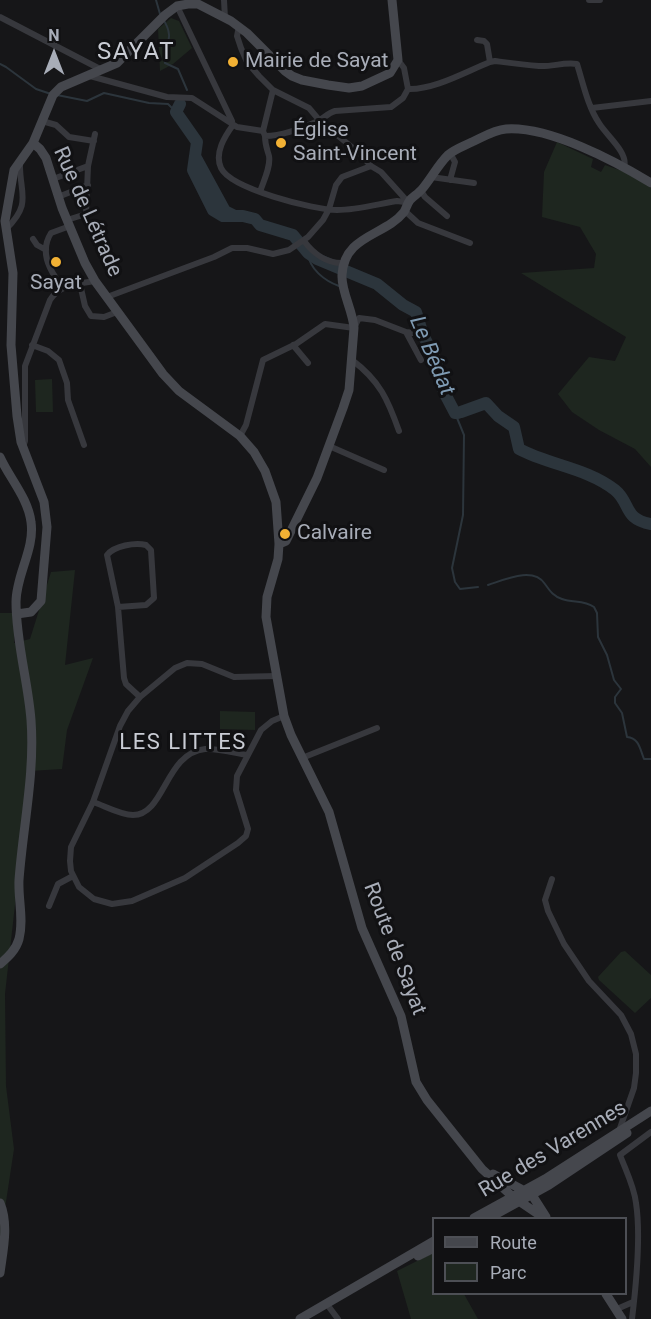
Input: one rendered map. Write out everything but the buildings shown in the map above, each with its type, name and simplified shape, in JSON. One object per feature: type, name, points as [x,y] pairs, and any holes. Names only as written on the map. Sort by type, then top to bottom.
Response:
[{"type":"street","points":[[224,0],[225,18]]},
{"type":"street","points":[[17,614],[31,612],[41,601],[47,527],[44,502],[23,448],[17,416],[11,362],[13,273],[6,215],[13,173],[33,143],[54,93],[121,60],[158,22],[183,3],[201,3],[239,26],[285,71],[310,82],[349,88],[362,86],[390,72],[398,60],[392,0]]},
{"type":"street","points":[[589,0],[600,0]]},
{"type":"street","points":[[183,3],[234,124]]},
{"type":"street","points":[[0,17],[103,70]]},
{"type":"street","points":[[239,26],[237,36],[245,57],[258,76],[273,90],[309,108],[320,121],[359,153],[371,166],[381,172],[418,223],[470,243]]},
{"type":"street","points":[[477,40],[487,44],[490,62]]},
{"type":"street","points":[[90,76],[167,97],[192,98],[237,127],[264,134],[283,135],[306,124],[320,121],[326,114],[334,111],[391,107],[403,98],[408,89],[404,68],[398,60]]},
{"type":"street","points":[[408,89],[420,89],[434,85],[495,61],[539,66],[551,66],[565,62],[577,64],[597,122],[623,157],[626,164],[624,167]]},
{"type":"street","points":[[261,192],[268,166],[269,156],[265,148],[264,134],[273,90]]},
{"type":"street","points":[[592,108],[651,101]]},
{"type":"street","points":[[42,121],[56,125],[69,137],[94,137],[88,166],[86,214],[51,233],[47,241],[48,265],[63,287]]},
{"type":"street","points":[[234,124],[221,147],[221,168],[234,180],[261,192],[328,209],[351,209],[397,201],[406,207]]},
{"type":"street","points":[[279,544],[286,541],[311,492],[349,390],[354,328],[343,268],[351,250],[363,239],[396,219],[450,153],[496,132],[513,129],[559,138],[624,167],[651,183]]},
{"type":"street","name":"Rue de Létrade","points":[[33,143],[46,158],[58,197],[85,263],[117,312],[169,382],[240,436],[258,458],[271,485],[276,502],[279,544]]},
{"type":"street","points":[[450,153],[455,162],[450,180]]},
{"type":"street","points":[[6,230],[21,210],[25,200],[20,178],[20,161]]},
{"type":"street","points":[[52,178],[88,166]]},
{"type":"street","points":[[107,297],[204,261],[232,248],[247,248],[273,254],[283,253],[301,243],[315,230],[328,209],[336,185],[342,177],[371,166]]},
{"type":"street","points":[[431,177],[474,183]]},
{"type":"street","points":[[58,197],[88,185]]},
{"type":"street","points":[[421,191],[447,216]]},
{"type":"street","points":[[33,239],[37,245],[46,250]]},
{"type":"street","points":[[301,243],[318,256],[343,268]]},
{"type":"street","points":[[23,448],[25,441],[25,366],[50,300],[55,292],[63,287],[95,281]]},
{"type":"street","points":[[80,284],[85,306],[91,316],[104,316],[117,312]]},
{"type":"street","points":[[350,309],[359,318],[375,320],[406,332],[421,334]]},
{"type":"street","points":[[354,328],[359,318]]},
{"type":"street","points":[[240,436],[246,424],[263,360],[293,345],[325,324],[339,324],[354,328]]},
{"type":"street","points":[[406,332],[421,360]]},
{"type":"street","points":[[32,345],[48,351],[59,360],[67,383],[68,400],[84,445]]},
{"type":"street","points":[[293,345],[308,363]]},
{"type":"street","points":[[352,360],[373,378],[383,391],[399,431]]},
{"type":"street","points":[[329,446],[384,470]]},
{"type":"street","points":[[0,457],[26,503],[32,525],[30,543],[18,585],[17,614],[30,705],[32,756],[19,880],[20,933],[16,946],[0,964]]},
{"type":"street","points":[[118,607],[146,605],[154,598],[151,550],[146,545],[137,544],[111,550],[107,555],[118,607],[124,678],[126,684],[140,697]]},
{"type":"street","name":"Route de Sayat","points":[[279,544],[278,560],[266,607],[284,716],[289,731],[326,804],[365,935],[401,1016],[416,1082],[427,1100],[479,1164],[516,1199],[544,1217]]},
{"type":"street","points":[[277,676],[234,677],[202,664],[187,663],[176,668],[140,697],[128,711],[120,726],[93,802],[71,848],[69,861],[73,876],[83,891],[94,899],[106,903],[125,903],[185,878],[238,843],[246,836],[248,829],[235,784],[261,730],[272,720],[284,716]]},
{"type":"street","points":[[302,758],[376,728]]},
{"type":"street","points":[[93,802],[129,814],[141,813],[152,804],[177,764],[187,755],[203,749],[247,755]]},
{"type":"street","points":[[49,906],[58,884],[73,876]]},
{"type":"street","points":[[552,879],[545,900],[559,934],[589,981],[621,1015],[633,1043],[636,1064],[634,1088],[621,1134]]},
{"type":"street","name":"Rue des Varennes","points":[[621,1134],[651,1111]]},
{"type":"street","name":"Rue des Varennes","points":[[479,1217],[516,1199],[651,1118]]},
{"type":"street","points":[[632,1319],[638,1226],[637,1204],[620,1155],[651,1132]]},
{"type":"street","name":"Route de Sayat","points":[[479,1164],[528,1192],[545,1217]]},
{"type":"street","name":"Rue des Varennes","points":[[490,1217],[516,1199]]},
{"type":"street","points":[[0,1203],[5,1228],[0,1273]]},
{"type":"street","points":[[300,1319],[432,1242]]},
{"type":"street","points":[[377,1274],[432,1249]]},
{"type":"street","points":[[607,1295],[622,1319]]},
{"type":"street","points":[[617,1309],[633,1302]]},
{"type":"street","points":[[326,1304],[338,1319]]},
{"type":"green space","points":[[171,18],[179,21],[192,48],[173,64],[160,71],[158,29]]},
{"type":"green space","points":[[557,142],[593,159],[591,167],[601,172],[605,165],[628,173],[651,188],[651,467],[635,449],[599,430],[572,412],[558,394],[589,357],[615,361],[626,337],[521,273],[594,268],[596,254],[580,227],[542,217],[544,172]]},
{"type":"green space","points":[[52,379],[53,412],[36,412],[35,380]]},
{"type":"green space","points":[[75,570],[65,665],[93,658],[67,730],[62,769],[30,771],[5,994],[6,1086],[14,1149],[4,1215],[0,1262],[0,613],[14,613],[14,643],[30,639],[51,572]]},
{"type":"green space","points":[[220,711],[255,712],[255,730],[220,729]]},
{"type":"green space","points":[[625,951],[651,975],[651,998],[635,1013],[598,977],[621,952]]},
{"type":"green space","points":[[432,1254],[432,1295],[465,1295],[478,1319],[411,1319],[397,1271]]},
{"type":"waterway","points":[[156,0],[160,14]]},
{"type":"waterway","points":[[163,19],[169,33],[165,63],[178,69],[187,90]]},
{"type":"waterway","points":[[0,64],[36,89],[51,94]]},
{"type":"waterway","points":[[57,95],[87,101],[104,93],[149,103],[168,104],[176,112]]},
{"type":"waterway","name":"Le Bédat","points":[[180,104],[176,112],[197,142],[193,170],[213,210],[223,216],[243,216],[255,219],[260,225],[293,235],[308,253],[317,259],[377,284],[403,305],[416,312],[423,335],[435,358],[444,392],[455,413],[458,413]]},
{"type":"waterway","points":[[195,156],[225,211],[233,215]]},
{"type":"waterway","points":[[308,253],[311,264],[319,274],[339,286]]},
{"type":"waterway","name":"Le Bédat","points":[[461,412],[486,403],[498,416],[514,427],[519,449],[604,483],[620,495],[628,510],[636,518],[651,524]]},
{"type":"waterway","points":[[455,413],[464,435],[463,515],[452,568],[455,582],[460,589],[478,587]]},
{"type":"waterway","name":"Le Bédat","points":[[488,585],[518,576],[533,576],[540,579],[559,598],[586,603],[594,607],[597,613],[598,637],[607,655],[614,680],[621,689],[615,697],[615,703],[622,713],[627,737],[637,742],[644,759],[651,759]]},
{"type":"place","name":"Mairie de Sayat","points":[[233,62]]},
{"type":"place","name":"Église Saint-Vincent","points":[[281,143]]},
{"type":"place","name":"Sayat","points":[[56,262]]},
{"type":"place","name":"Calvaire","points":[[285,534]]},
{"type":"district","name":"SAYAT","points":[[136,53]]},
{"type":"district","name":"LES LITTES","points":[[183,743]]}]
